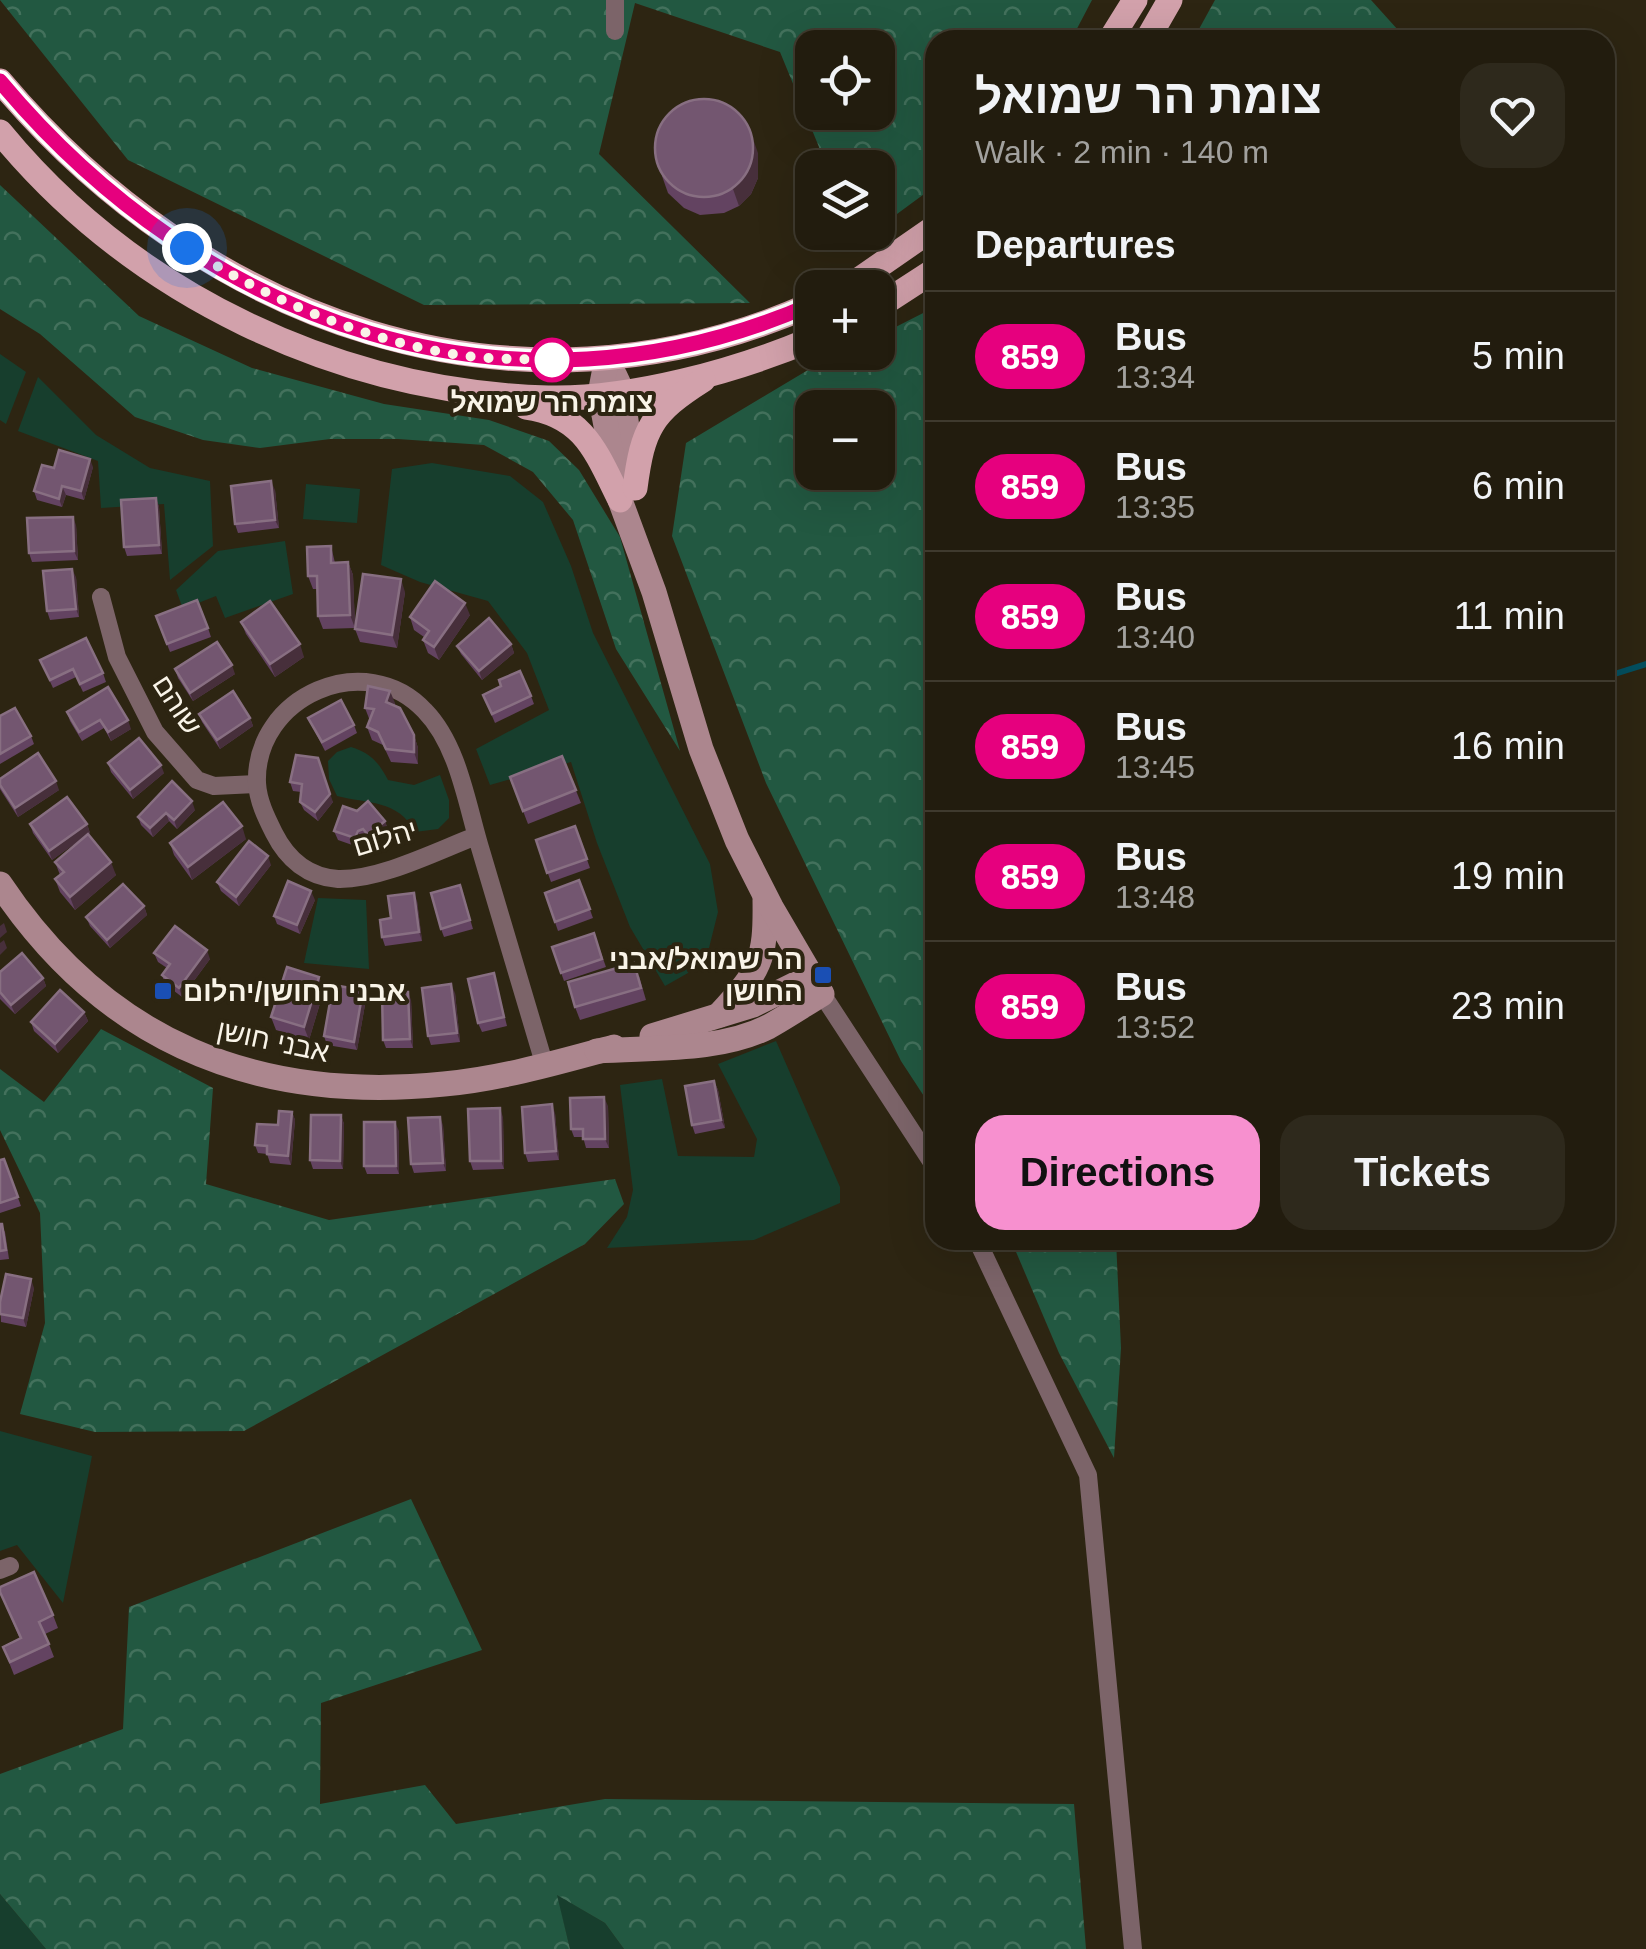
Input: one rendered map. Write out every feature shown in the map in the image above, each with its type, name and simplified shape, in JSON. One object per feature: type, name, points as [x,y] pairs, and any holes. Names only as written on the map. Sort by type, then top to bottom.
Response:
[{"type":"main road","points":[[1116,30],[1135,0]]},
{"type":"main road","points":[[1153,30],[1170,0]]},
{"type":"main road","points":[[0,80],[35,123],[133,210],[215,266],[334,322],[454,354],[506,359],[607,358],[722,336],[795,310]]},
{"type":"main road","points":[[0,132],[68,205],[243,334],[295,361],[418,395],[530,408],[561,416],[593,446],[628,494]]},
{"type":"main road","points":[[873,270],[925,235]]},
{"type":"main road","points":[[895,296],[925,276]]},
{"type":"main road","points":[[207,306],[308,352],[440,388],[551,398],[611,393],[710,375],[795,346]]},
{"type":"main road","points":[[628,494],[649,427],[670,404],[710,375]]},
{"type":"street","points":[[615,0],[616,32]]},
{"type":"street","points":[[607,358],[628,494],[654,592],[701,749],[737,840],[817,985],[925,1152]]},
{"type":"street","name":"שוהם","points":[[102,597],[117,657],[156,732],[197,780],[214,786],[257,784]]},
{"type":"street","points":[[257,784],[259,759],[270,730],[286,710],[310,691],[361,680],[390,686],[410,696],[428,712],[452,756],[544,1063]]},
{"type":"street","name":"יהלום","points":[[257,784],[262,811],[294,863],[325,876],[360,877],[476,836]]},
{"type":"street","name":"אבני חושן","points":[[0,884],[72,971],[117,1008],[170,1042],[246,1072],[288,1081],[398,1088],[448,1084],[714,1020],[817,985]]},
{"type":"street","points":[[714,1020],[762,962],[765,895]]},
{"type":"street","name":"אבני חושן","points":[[597,1051],[712,1043],[747,1035],[766,1028],[817,985]]},
{"type":"street","points":[[982,1250],[1088,1475],[1133,1949]]},
{"type":"green space","points":[[0,0],[1092,0],[1076,30],[925,30],[925,193],[895,215],[895,150],[820,150],[812,130],[895,130],[895,30],[795,30],[795,89],[780,52],[635,3],[599,154],[750,303],[424,305],[128,160]]},
{"type":"green space","points":[[1215,0],[1371,0],[1398,30],[1198,30]]},
{"type":"green space","points":[[0,185],[139,316],[252,368],[384,404],[489,420],[549,441],[579,470],[620,537],[680,751],[616,649],[573,520],[533,472],[484,445],[330,439],[260,448],[203,440],[135,417],[40,334],[0,309]]},
{"type":"green space","points":[[925,312],[925,1098],[901,1061],[766,783],[672,536],[686,443],[808,370],[895,370],[895,327]]},
{"type":"green space","points":[[0,354],[26,372],[6,424],[0,420]]},
{"type":"green space","points":[[38,377],[96,435],[150,468],[210,481],[213,546],[170,580],[164,504],[101,508],[98,461],[18,431]]},
{"type":"green space","points":[[432,463],[510,476],[543,502],[571,566],[593,633],[710,864],[718,912],[709,948],[688,973],[665,986],[630,927],[571,762],[490,785],[476,749],[549,710],[527,653],[488,601],[420,582],[381,565],[392,469]]},
{"type":"green space","points":[[306,484],[360,489],[357,523],[303,519]]},
{"type":"green space","points":[[285,541],[293,594],[225,618],[216,596],[183,609],[176,590],[218,551]]},
{"type":"green space","points":[[351,747],[374,759],[388,780],[414,785],[440,775],[449,800],[449,818],[438,829],[415,832],[391,808],[337,796],[329,779],[328,761],[337,752]]},
{"type":"green space","points":[[318,898],[366,900],[369,969],[304,963]]},
{"type":"green space","points":[[101,1029],[213,1088],[206,1184],[329,1220],[615,1179],[624,1204],[585,1244],[244,1431],[95,1432],[20,1414],[45,1323],[40,1213],[0,1130],[0,1069],[44,1102]]},
{"type":"green space","points":[[776,1041],[840,1187],[840,1203],[754,1240],[607,1248],[627,1217],[633,1190],[620,1085],[662,1079],[678,1156],[754,1157],[757,1139],[718,1064]]},
{"type":"green space","points":[[1015,1250],[1116,1250],[1121,1348],[1114,1458],[1059,1353]]},
{"type":"green space","points":[[0,1431],[92,1456],[63,1603],[17,1545],[0,1551]]},
{"type":"green space","points":[[411,1499],[482,1650],[321,1703],[320,1804],[425,1785],[456,1824],[605,1799],[1074,1804],[1086,1949],[624,1949],[605,1923],[557,1895],[570,1949],[46,1949],[0,1894],[0,1774],[123,1729],[129,1607]]},
{"type":"green space","points":[[0,1894],[46,1949],[0,1949]]},
{"type":"green space","points":[[556,1894],[605,1923],[624,1949],[570,1949]]},
{"type":"building","points":[[704,99],[723,103],[739,113],[749,129],[753,148],[749,167],[739,183],[723,193],[704,197],[685,193],[669,183],[659,167],[655,148],[659,129],[669,113],[685,103]]},
{"type":"building","points":[[59,450],[90,459],[81,491],[62,486],[59,499],[34,491],[42,465],[54,468]]},
{"type":"building","points":[[271,481],[275,520],[235,524],[231,486]]},
{"type":"building","points":[[156,498],[159,545],[124,547],[121,500]]},
{"type":"building","points":[[73,517],[74,551],[29,553],[27,518]]},
{"type":"building","points":[[331,546],[331,563],[348,562],[350,615],[318,616],[317,576],[308,576],[307,547]]},
{"type":"building","points":[[72,569],[76,609],[47,611],[43,571]]},
{"type":"building","points":[[363,574],[401,579],[392,635],[355,629]]},
{"type":"building","points":[[435,581],[465,603],[434,647],[423,640],[429,631],[410,617]]},
{"type":"building","points":[[197,600],[208,628],[167,644],[156,616]]},
{"type":"building","points":[[270,601],[300,644],[270,664],[241,622]]},
{"type":"building","points":[[489,618],[511,644],[479,671],[457,646]]},
{"type":"building","points":[[86,638],[103,673],[80,684],[73,669],[50,680],[40,660]]},
{"type":"building","points":[[217,642],[232,665],[190,693],[175,669]]},
{"type":"building","points":[[520,671],[531,696],[492,714],[483,695],[501,686],[499,680]]},
{"type":"building","points":[[368,686],[390,691],[386,702],[400,708],[414,735],[414,752],[386,749],[378,732],[367,727],[374,709],[365,708]]},
{"type":"building","points":[[108,687],[128,720],[108,732],[100,720],[79,732],[67,712]]},
{"type":"building","points":[[233,691],[250,718],[217,740],[199,714]]},
{"type":"building","points":[[341,700],[354,725],[322,742],[308,718]]},
{"type":"building","points":[[15,708],[31,736],[0,754],[0,716]]},
{"type":"building","points":[[139,738],[161,765],[130,790],[108,763]]},
{"type":"building","points":[[38,753],[56,781],[15,808],[0,779]]},
{"type":"building","points":[[296,755],[318,758],[330,794],[315,812],[300,802],[302,784],[290,782]]},
{"type":"building","points":[[562,756],[576,790],[523,811],[510,777]]},
{"type":"building","points":[[172,781],[192,801],[174,820],[166,813],[150,828],[138,817]]},
{"type":"building","points":[[67,797],[87,824],[49,851],[30,824]]},
{"type":"building","points":[[368,801],[385,821],[368,835],[363,829],[358,831],[355,838],[334,831],[343,806],[357,811]]},
{"type":"building","points":[[223,802],[242,826],[188,867],[170,843]]},
{"type":"building","points":[[575,826],[587,859],[547,873],[536,840]]},
{"type":"building","points":[[88,834],[111,862],[70,897],[55,879],[64,872],[55,862]]},
{"type":"building","points":[[249,841],[268,856],[236,897],[217,882]]},
{"type":"building","points":[[579,880],[590,909],[555,922],[545,893]]},
{"type":"building","points":[[288,881],[311,891],[297,925],[274,916]]},
{"type":"building","points":[[123,884],[144,906],[107,940],[86,917]]},
{"type":"building","points":[[460,885],[470,920],[441,929],[431,893]]},
{"type":"building","points":[[414,893],[419,932],[382,937],[380,920],[391,918],[388,896]]},
{"type":"building","points":[[175,926],[207,950],[179,988],[162,975],[170,964],[154,953]]},
{"type":"building","points":[[594,933],[602,959],[561,973],[552,947]]},
{"type":"building","points":[[22,953],[43,978],[11,1005],[0,992],[0,972]]},
{"type":"building","points":[[634,963],[641,988],[575,1007],[568,982]]},
{"type":"building","points":[[287,967],[319,977],[304,1027],[271,1017]]},
{"type":"building","points":[[494,973],[504,1017],[478,1023],[468,979]]},
{"type":"building","points":[[451,984],[457,1033],[428,1036],[422,988]]},
{"type":"building","points":[[333,985],[363,990],[354,1042],[324,1036]]},
{"type":"building","points":[[60,990],[84,1012],[55,1044],[31,1022]]},
{"type":"building","points":[[382,992],[408,992],[410,1039],[383,1040]]},
{"type":"building","points":[[714,1081],[721,1120],[692,1125],[685,1086]]},
{"type":"building","points":[[604,1097],[605,1139],[583,1139],[583,1129],[571,1129],[570,1098]]},
{"type":"building","points":[[552,1104],[556,1151],[525,1153],[522,1107]]},
{"type":"building","points":[[500,1108],[501,1161],[470,1161],[468,1109]]},
{"type":"building","points":[[279,1111],[292,1112],[288,1156],[267,1154],[267,1146],[255,1145],[257,1124],[278,1125]]},
{"type":"building","points":[[311,1115],[341,1115],[340,1161],[310,1160]]},
{"type":"building","points":[[440,1117],[443,1163],[411,1164],[408,1118]]},
{"type":"building","points":[[364,1122],[395,1122],[396,1166],[364,1166]]},
{"type":"building","points":[[4,1159],[18,1197],[0,1203],[0,1160]]},
{"type":"building","points":[[0,1224],[6,1250],[0,1251]]},
{"type":"building","points":[[6,1274],[31,1279],[23,1318],[0,1314]]},
{"type":"building","points":[[34,1572],[53,1615],[39,1622],[49,1644],[10,1662],[3,1647],[21,1638],[0,1587]]},
{"type":"waterway","points":[[1615,674],[1646,664]]},
{"type":"bus line","name":"859","points":[[0,81],[35,123],[94,179],[159,230],[215,266],[275,297],[334,322],[399,342],[454,354],[506,359],[607,358],[722,336],[795,311]]},
{"type":"place","name":"צומת הר שמואל","points":[[552,360]]},
{"type":"place","name":"הר שמואל/אבני החושן","points":[[823,975]]},
{"type":"place","name":"אבני החושן/יהלום","points":[[163,991]]},
{"type":"route","points":[[187,248],[275,297],[334,322],[399,342],[454,354],[562,360],[552,360]]}]
